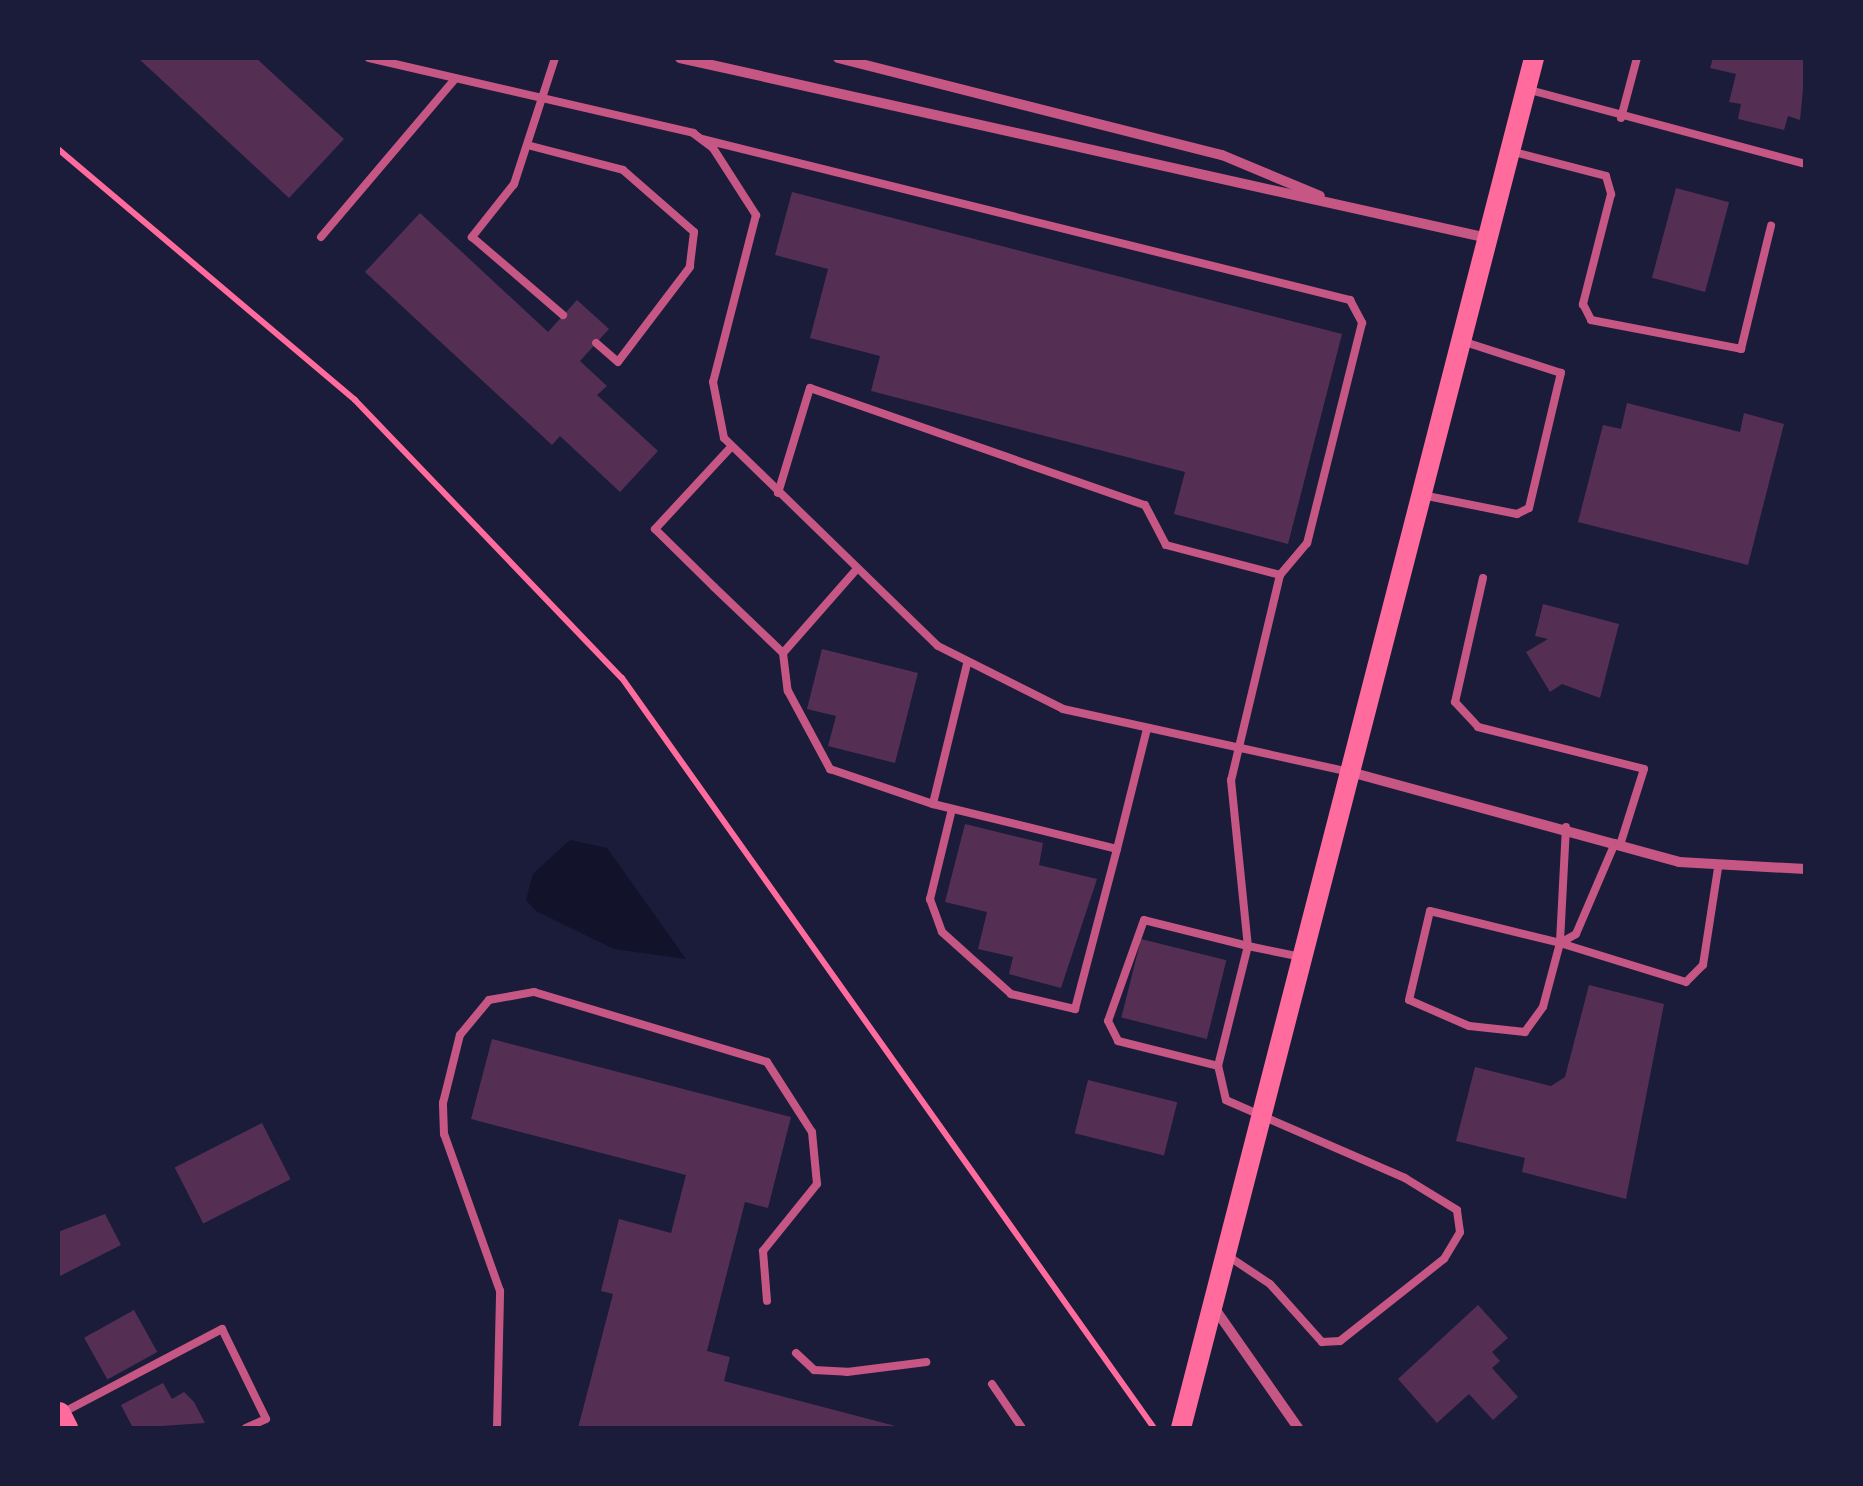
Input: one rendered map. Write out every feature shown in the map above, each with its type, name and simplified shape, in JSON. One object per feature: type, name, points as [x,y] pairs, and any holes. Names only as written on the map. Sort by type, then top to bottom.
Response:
[{"type":"main road","points":[[1180,1428],[1354,772],[1534,58]]},
{"type":"main road","points":[[58,1414],[65,1428]]},
{"type":"street","points":[[680,58],[1216,184],[1334,202],[1488,238]]},
{"type":"street","points":[[838,58],[1222,155],[1334,202]]},
{"type":"street","points":[[1354,772],[1718,868],[1806,869]]},
{"type":"street","points":[[1213,1306],[1298,1428]]},
{"type":"lane","points":[[369,58],[544,98],[1350,300],[1362,323],[1308,543],[1280,574],[1231,780],[1248,946],[1218,1066],[1226,1100],[1405,1178],[1456,1210],[1460,1232],[1444,1259],[1340,1340],[1322,1342],[1270,1284],[1226,1255]]},
{"type":"lane","points":[[555,58],[531,146],[472,237],[563,315]]},
{"type":"lane","points":[[1621,118],[1637,58]]},
{"type":"lane","points":[[321,237],[454,80]]},
{"type":"lane","points":[[1526,89],[1621,118],[1806,164]]},
{"type":"lane","points":[[702,139],[733,169],[756,215],[713,382],[731,447],[856,570],[967,664],[1063,709],[1238,750],[1354,772]]},
{"type":"lane","points":[[531,146],[623,170],[694,232],[690,268],[618,362],[596,343]]},
{"type":"lane","points":[[1510,150],[1606,176],[1610,194],[1584,304],[1591,320],[1741,349],[1771,226]]},
{"type":"lane","points":[[1422,496],[1517,514],[1529,508],[1562,374],[1462,341]]},
{"type":"lane","points":[[778,493],[810,388],[1145,505],[1166,545],[1280,574]]},
{"type":"lane","points":[[731,447],[656,529],[783,653],[788,691],[830,769],[933,804],[1117,849]]},
{"type":"lane","points":[[783,653],[856,570]]},
{"type":"lane","points":[[1483,578],[1455,702],[1478,728],[1644,768],[1617,844],[1576,934],[1560,944]]},
{"type":"lane","points":[[933,804],[967,664]]},
{"type":"lane","points":[[952,808],[930,899],[942,932],[1012,994],[1074,1009],[1147,729]]},
{"type":"lane","points":[[1566,827],[1560,944],[1543,1007],[1525,1032],[1468,1026],[1409,1000],[1430,911],[1560,944],[1686,982],[1703,966],[1718,868]]},
{"type":"lane","points":[[1218,1066],[1118,1041],[1108,1022],[1144,920],[1305,958]]},
{"type":"lane","points":[[497,1428],[500,1291],[444,1134],[443,1103],[460,1035],[489,1000],[534,992],[768,1062],[812,1132],[817,1184],[762,1250],[767,1302]]},
{"type":"lane","points":[[58,1414],[222,1328],[266,1419],[246,1428]]},
{"type":"lane","points":[[796,1353],[814,1370],[847,1372],[926,1362]]},
{"type":"lane","points":[[992,1384],[1022,1428]]},
{"type":"path","points":[[58,150],[355,400],[622,678],[1154,1428]]},
{"type":"shaded area","points":[[570,840],[607,848],[686,959],[614,949],[536,911],[526,900],[533,874]]},
{"type":"building","points":[[138,58],[256,58],[344,139],[289,198]]},
{"type":"building","points":[[1713,58],[1806,58],[1800,120],[1788,116],[1784,130],[1738,119],[1741,104],[1729,102],[1736,74],[1710,68]]},
{"type":"building","points":[[1676,188],[1729,202],[1705,292],[1652,278]]},
{"type":"building","points":[[792,192],[1342,334],[1288,544],[1174,514],[1185,472],[871,391],[880,356],[810,338],[828,269],[775,255]]},
{"type":"building","points":[[420,213],[548,332],[577,300],[609,329],[580,361],[607,386],[597,395],[658,451],[620,492],[560,436],[552,445],[365,272]]},
{"type":"building","points":[[1627,403],[1740,432],[1744,413],[1784,424],[1748,565],[1578,522],[1603,425],[1621,429]]},
{"type":"building","points":[[1543,604],[1619,624],[1600,698],[1562,684],[1550,692],[1526,652],[1548,639],[1535,636]]},
{"type":"building","points":[[822,649],[918,673],[895,763],[828,746],[836,716],[807,709]]},
{"type":"building","points":[[965,824],[1043,843],[1039,865],[1097,879],[1061,988],[1009,974],[1013,957],[978,949],[987,912],[945,902]]},
{"type":"building","points":[[1141,939],[1226,960],[1207,1039],[1121,1018]]},
{"type":"building","points":[[1589,985],[1664,1004],[1626,1199],[1522,1172],[1525,1158],[1456,1141],[1475,1067],[1551,1086],[1565,1077]]},
{"type":"building","points":[[492,1039],[791,1117],[768,1208],[745,1202],[707,1351],[730,1357],[724,1381],[903,1428],[578,1428],[613,1294],[601,1291],[619,1219],[671,1233],[686,1175],[471,1119]]},
{"type":"building","points":[[1088,1080],[1177,1102],[1164,1156],[1075,1133]]},
{"type":"building","points":[[262,1123],[291,1179],[203,1224],[175,1167]]},
{"type":"building","points":[[105,1214],[121,1245],[58,1277],[58,1232]]},
{"type":"building","points":[[1478,1305],[1508,1338],[1492,1352],[1500,1361],[1492,1368],[1518,1397],[1493,1420],[1469,1394],[1437,1423],[1398,1379]]},
{"type":"building","points":[[134,1310],[157,1352],[107,1380],[84,1338]]},
{"type":"building","points":[[163,1383],[172,1399],[184,1392],[205,1423],[133,1428],[121,1405]]}]
